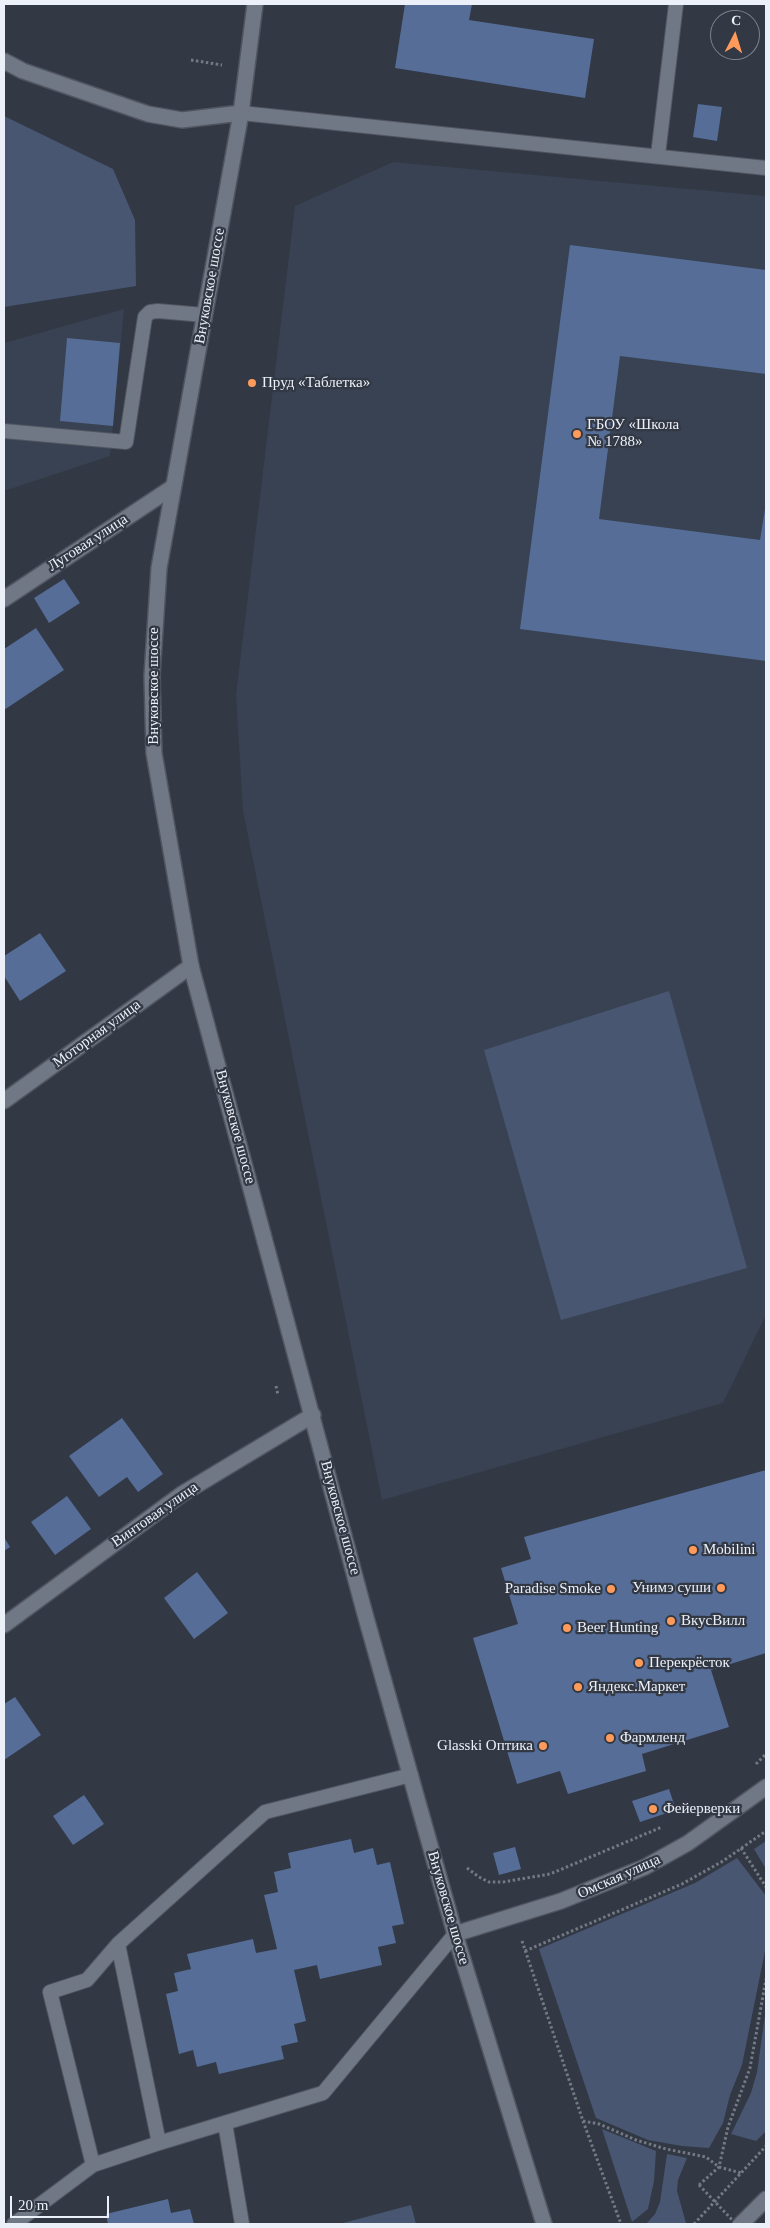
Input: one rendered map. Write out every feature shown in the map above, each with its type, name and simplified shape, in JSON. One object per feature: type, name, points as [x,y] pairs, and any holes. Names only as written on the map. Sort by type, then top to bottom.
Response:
[{"type":"street","name":"Внуковское шоссе","points":[[255,4],[241,113],[159,568],[154,620],[152,715],[154,753],[191,966],[455,1934],[544,2224]]},
{"type":"street","points":[[4,61],[23,71],[148,114],[182,120],[241,113]]},
{"type":"street","name":"Луговая улица","points":[[4,599],[173,487]]},
{"type":"street","name":"Моторная улица","points":[[4,1101],[191,966]]},
{"type":"street","name":"Винтовая улица","points":[[4,1625],[182,1494],[313,1415]]},
{"type":"street","name":"Омская улица","points":[[455,1934],[561,1901],[645,1867],[688,1843],[766,1787]]},
{"type":"street","points":[[741,2224],[766,2199]]},
{"type":"lane","points":[[658,156],[676,4]]},
{"type":"lane","points":[[241,113],[766,168]]},
{"type":"lane","points":[[4,430],[126,442],[145,317],[150,312],[158,311],[204,315]]},
{"type":"lane","points":[[94,2165],[50,1992],[87,1980],[118,1944],[265,1812],[411,1775]]},
{"type":"lane","points":[[14,2224],[94,2165],[322,2093],[455,1934]]},
{"type":"lane","points":[[118,1944],[159,2143]]},
{"type":"lane","points":[[226,2123],[242,2224]]},
{"type":"path","points":[[191,60],[222,65]]},
{"type":"path","points":[[751,1769],[766,1754]]},
{"type":"path","points":[[467,1868],[479,1878],[489,1882],[503,1882],[550,1874],[670,1823]]},
{"type":"path","points":[[525,1951],[682,1884],[766,1831]]},
{"type":"path","points":[[741,1848],[766,1886]]},
{"type":"path","points":[[522,1941],[583,2121],[621,2224]]},
{"type":"path","points":[[736,2224],[699,2185],[719,2167],[728,2127],[750,2068],[766,1979]]},
{"type":"path","points":[[583,2121],[599,2124],[636,2140],[666,2149],[706,2157],[719,2167],[741,2173]]},
{"type":"path","points":[[694,2224],[766,2146]]},
{"type":"shaded area","points":[[4,116],[113,169],[135,220],[136,286],[4,307]]},
{"type":"shaded area","points":[[393,162],[766,196],[766,1315],[723,1403],[382,1500],[243,811],[236,695],[295,206]]},
{"type":"shaded area","points":[[124,309],[110,456],[4,491],[4,343]]},
{"type":"shaded area","points":[[669,991],[747,1268],[561,1320],[484,1050]]},
{"type":"shaded area","points":[[766,1841],[766,1869],[754,1849]]},
{"type":"shaded area","points":[[737,1858],[766,1896],[766,1946],[742,2065],[730,2095],[723,2123],[709,2148],[682,2146],[648,2140],[596,2118],[539,1949],[695,1883]]},
{"type":"shaded area","points":[[766,2008],[766,2131],[756,2141],[731,2134],[751,2093],[757,2072]]},
{"type":"shaded area","points":[[602,2129],[656,2151],[654,2181],[648,2209],[632,2222]]},
{"type":"shaded area","points":[[667,2154],[687,2158],[678,2180],[677,2191],[686,2223],[646,2224],[655,2214],[660,2202]]},
{"type":"shaded area","points":[[411,2205],[416,2224],[343,2224],[343,2223]]},
{"type":"building","points":[[405,4],[472,4],[469,20],[594,39],[585,98],[395,68]]},
{"type":"building","points":[[698,104],[722,107],[717,141],[693,137]]},
{"type":"building","name":"ГБОУ «Школа № 1788»","points":[[570,245],[766,270],[766,374],[620,356],[599,519],[760,540],[766,503],[766,661],[520,629]]},
{"type":"building","points":[[67,338],[120,343],[113,426],[60,421]]},
{"type":"building","points":[[64,579],[80,603],[49,623],[34,598]]},
{"type":"building","points":[[36,628],[64,670],[4,710],[4,649]]},
{"type":"building","points":[[40,933],[66,971],[20,1001],[4,976],[4,956]]},
{"type":"building","points":[[122,1418],[163,1474],[138,1492],[127,1477],[99,1497],[69,1456]]},
{"type":"building","points":[[766,1470],[766,1653],[711,1670],[729,1727],[642,1754],[646,1771],[568,1794],[560,1771],[517,1784],[473,1638],[518,1624],[501,1568],[531,1559],[524,1537]]},
{"type":"building","points":[[67,1496],[91,1529],[55,1555],[31,1522]]},
{"type":"building","points":[[4,1537],[10,1547],[4,1551]]},
{"type":"building","points":[[197,1572],[228,1613],[194,1639],[164,1598]]},
{"type":"building","points":[[15,1697],[41,1735],[4,1760],[4,1704]]},
{"type":"building","points":[[669,1789],[676,1810],[640,1822],[632,1801]]},
{"type":"building","points":[[84,1795],[104,1824],[73,1845],[53,1816]]},
{"type":"building","points":[[351,1839],[354,1853],[373,1848],[377,1865],[390,1862],[404,1924],[392,1926],[396,1943],[378,1947],[382,1965],[320,1979],[317,1965],[294,1970],[306,2021],[294,2024],[298,2042],[281,2046],[284,2059],[219,2074],[216,2062],[197,2067],[193,2050],[179,2054],[166,1994],[178,1991],[174,1973],[191,1969],[187,1954],[253,1939],[256,1953],[277,1949],[264,1895],[278,1892],[274,1872],[291,1868],[288,1853]]},
{"type":"building","points":[[515,1847],[521,1869],[499,1875],[493,1853]]},
{"type":"building","points":[[168,2199],[171,2213],[190,2209],[194,2224],[108,2224],[106,2214]]},
{"type":"place","name":"Пруд «Таблетка»","points":[[252,383]]},
{"type":"place","name":"ГБОУ «Школа № 1788»","points":[[577,434]]},
{"type":"place","name":"Mobilini","points":[[693,1550]]},
{"type":"place","name":"Унимэ суши","points":[[721,1588]]},
{"type":"place","name":"Paradise Smoke","points":[[611,1589]]},
{"type":"place","name":"ВкусВилл","points":[[671,1621]]},
{"type":"place","name":"Beer Hunting","points":[[567,1628]]},
{"type":"place","name":"Перекрёсток","points":[[639,1663]]},
{"type":"place","name":"Яндекс.Маркет","points":[[578,1687]]},
{"type":"place","name":"Фармленд","points":[[610,1738]]},
{"type":"place","name":"Glasski Оптика","points":[[543,1746]]},
{"type":"place","name":"Фейерверки","points":[[653,1809]]}]
